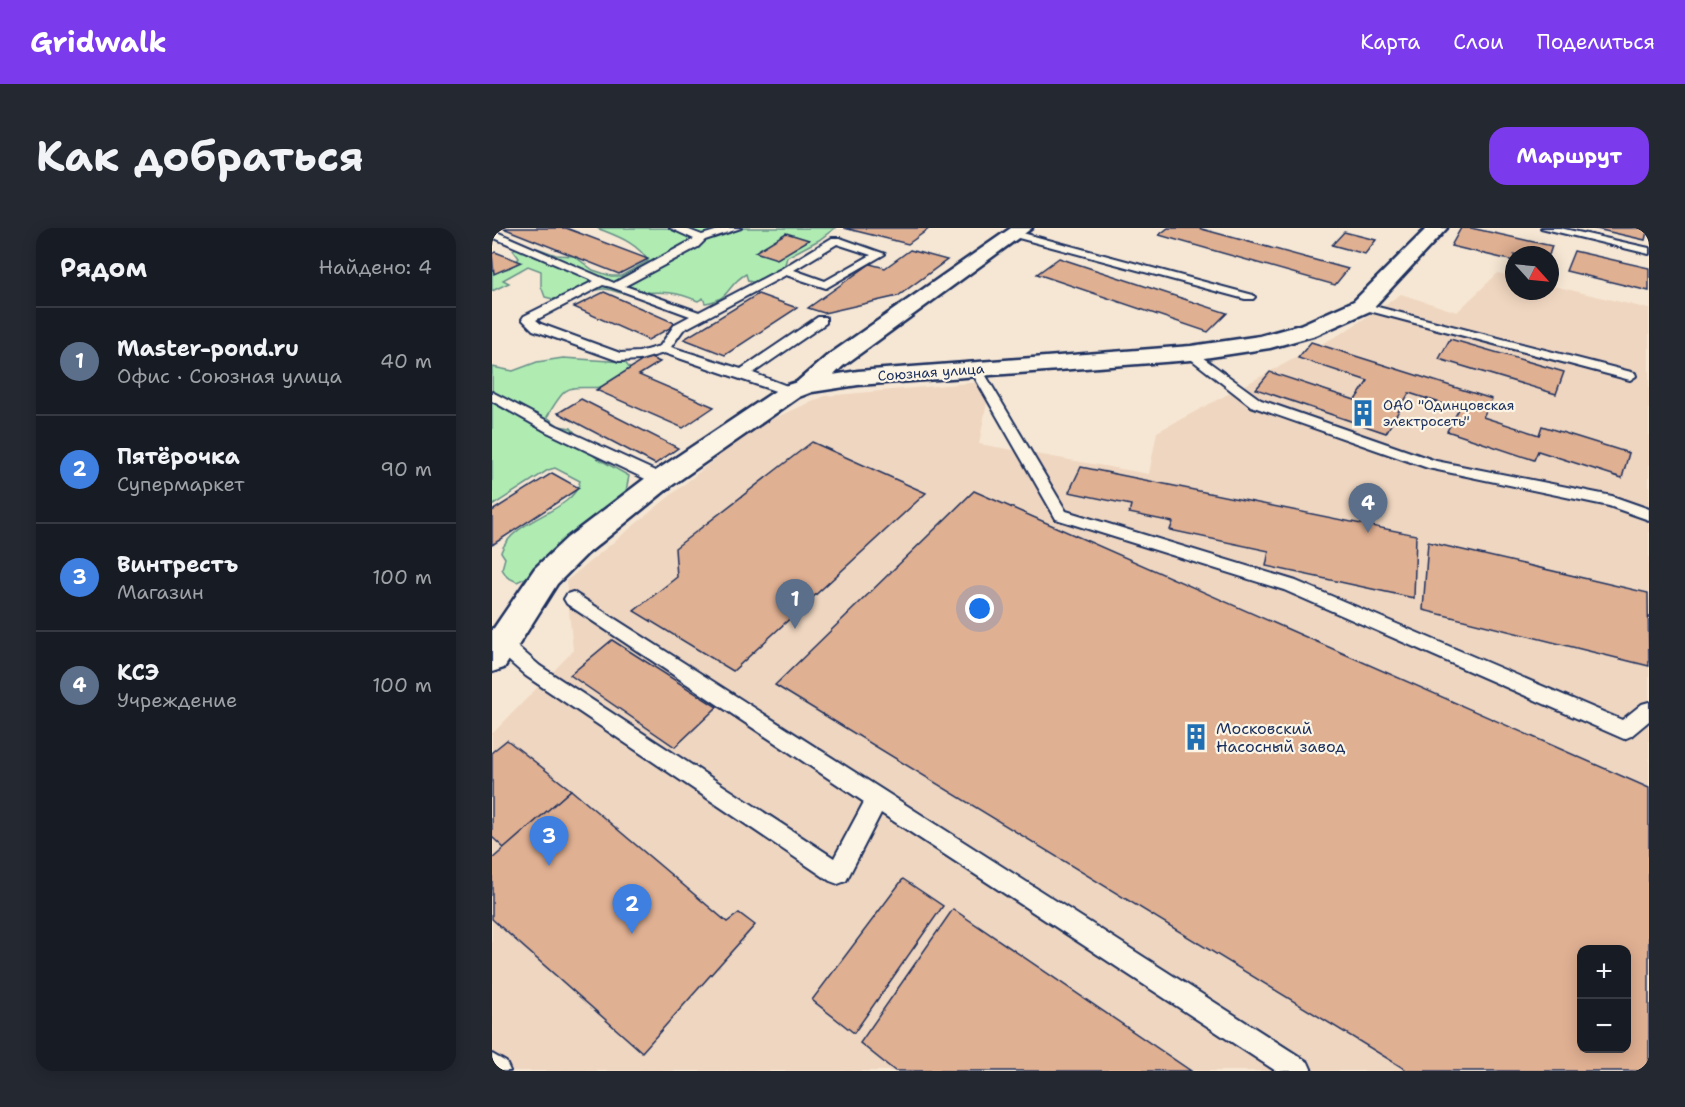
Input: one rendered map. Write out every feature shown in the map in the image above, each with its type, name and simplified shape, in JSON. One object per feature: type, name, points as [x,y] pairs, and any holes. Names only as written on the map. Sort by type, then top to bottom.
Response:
[{"type":"street","name":"Союзная улица","points":[[496,645],[546,576],[577,546],[661,480],[798,389],[858,378],[1191,353],[1262,343],[1308,330],[1362,306],[1438,228]]},
{"type":"street","points":[[798,389],[1019,230]]},
{"type":"lane","points":[[675,228],[701,238]]},
{"type":"lane","points":[[616,286],[694,245],[701,238],[736,228]]},
{"type":"lane","points":[[1546,228],[1649,251]]},
{"type":"lane","points":[[1019,230],[1249,297]]},
{"type":"lane","points":[[492,233],[601,282],[700,316]]},
{"type":"lane","points":[[664,349],[679,327],[785,271],[836,240],[880,254],[826,285],[785,271]]},
{"type":"lane","points":[[601,282],[528,319],[537,327],[619,357],[640,356],[664,349],[798,389]]},
{"type":"lane","points":[[1362,306],[1630,376]]},
{"type":"lane","points":[[742,374],[822,320]]},
{"type":"lane","points":[[1191,353],[1256,403],[1433,465],[1611,501],[1649,515]]},
{"type":"lane","points":[[976,369],[1061,514],[1290,585],[1624,730],[1649,710]]},
{"type":"lane","points":[[492,396],[552,429],[661,480]]},
{"type":"lane","points":[[573,599],[1299,1071]]},
{"type":"lane","points":[[496,645],[838,873],[878,799]]},
{"type":"lane","points":[[492,1067],[497,1071]]},
{"type":"shaded area","points":[[1498,273],[1505,275],[1505,300],[1559,300],[1559,287],[1649,309],[1649,1071],[492,1071],[492,734],[573,651],[566,581],[754,427],[825,396],[991,381],[979,444],[1149,474],[1157,432],[1344,332],[1401,294],[1457,312]]},
{"type":"green space","points":[[597,228],[835,228],[819,240],[787,257],[781,279],[756,283],[748,281],[746,274],[720,299],[705,303],[703,298],[698,301],[677,294],[621,293],[605,289],[568,299],[553,299],[545,297],[541,286],[541,271],[528,266],[503,280],[509,283],[492,291],[492,270],[504,270],[514,265],[519,258],[513,250],[519,246],[537,248],[556,255],[574,256],[593,270],[611,276],[621,276],[648,261],[632,244]]},
{"type":"green space","points":[[563,358],[625,362],[637,379],[608,386],[570,389],[560,397],[547,417],[559,426],[571,428],[595,457],[629,476],[626,491],[534,574],[517,582],[507,577],[502,569],[505,558],[501,552],[508,540],[530,523],[567,501],[575,492],[580,481],[555,468],[548,470],[492,506],[492,367],[513,371],[537,362]]},
{"type":"building","points":[[503,228],[566,228],[648,259],[619,274]]},
{"type":"building","points":[[844,228],[930,228],[908,244]]},
{"type":"building","points":[[1168,228],[1198,228],[1348,269],[1335,285],[1159,235]]},
{"type":"building","points":[[1461,228],[1471,228],[1552,246],[1505,246],[1505,259],[1451,246]]},
{"type":"building","points":[[1592,228],[1648,228],[1645,240]]},
{"type":"building","points":[[1344,232],[1376,240],[1365,254],[1332,245]]},
{"type":"building","points":[[786,233],[809,240],[777,259],[755,252]]},
{"type":"building","points":[[910,250],[947,260],[898,296],[824,313],[808,308],[870,264],[885,268]]},
{"type":"building","points":[[1574,251],[1649,268],[1649,291],[1566,271]]},
{"type":"building","points":[[495,252],[521,262],[494,274],[492,254]]},
{"type":"building","points":[[1059,258],[1227,313],[1208,332],[1037,274]]},
{"type":"building","points":[[604,292],[677,324],[648,340],[574,307]]},
{"type":"building","points":[[758,294],[797,308],[725,355],[684,339]]},
{"type":"building","points":[[1450,339],[1564,372],[1556,394],[1439,359]]},
{"type":"building","name":"ОАО \"Одинцовская электросеть\"","points":[[1311,342],[1492,399],[1483,417],[1539,435],[1542,426],[1629,453],[1622,478],[1538,451],[1534,460],[1447,431],[1459,409],[1409,393],[1386,433],[1256,389],[1270,372],[1355,400],[1368,381],[1298,358]]},
{"type":"building","points":[[648,357],[660,362],[639,375],[714,407],[683,428],[596,390]]},
{"type":"building","points":[[581,399],[678,448],[655,464],[558,413]]},
{"type":"building","points":[[812,442],[926,493],[733,671],[634,611],[677,577],[675,548]]},
{"type":"building","points":[[1081,467],[1416,535],[1414,598],[1266,566],[1269,551],[1170,530],[1173,522],[1129,513],[1131,505],[1069,492]]},
{"type":"building","points":[[552,473],[579,488],[492,545],[492,511]]},
{"type":"building","name":"Московский Насосный завод","points":[[974,491],[1649,788],[1649,1071],[1408,1071],[775,685]]},
{"type":"building","points":[[1428,542],[1648,593],[1649,666],[1423,610]]},
{"type":"building","points":[[612,640],[717,707],[675,747],[570,675]]},
{"type":"building","points":[[507,740],[571,790],[505,849],[492,837],[492,752]]},
{"type":"building","points":[[571,790],[727,922],[739,913],[755,925],[642,1052],[492,919],[492,859]]},
{"type":"building","points":[[903,879],[943,906],[854,1033],[812,1000]]},
{"type":"building","points":[[953,909],[1191,1071],[895,1071],[860,1043]]},
{"type":"place","name":"ОАО \"Одинцовская электросеть\"","points":[[1363,413]]},
{"type":"place","name":"КСЭ","points":[[1368,533]]},
{"type":"place","name":"Master-pond.ru","points":[[795,629]]},
{"type":"place","name":"Московский Насосный завод","points":[[1196,737]]},
{"type":"place","name":"Винтрестъ","points":[[549,866]]},
{"type":"place","name":"Пятёрочка","points":[[632,934]]}]
